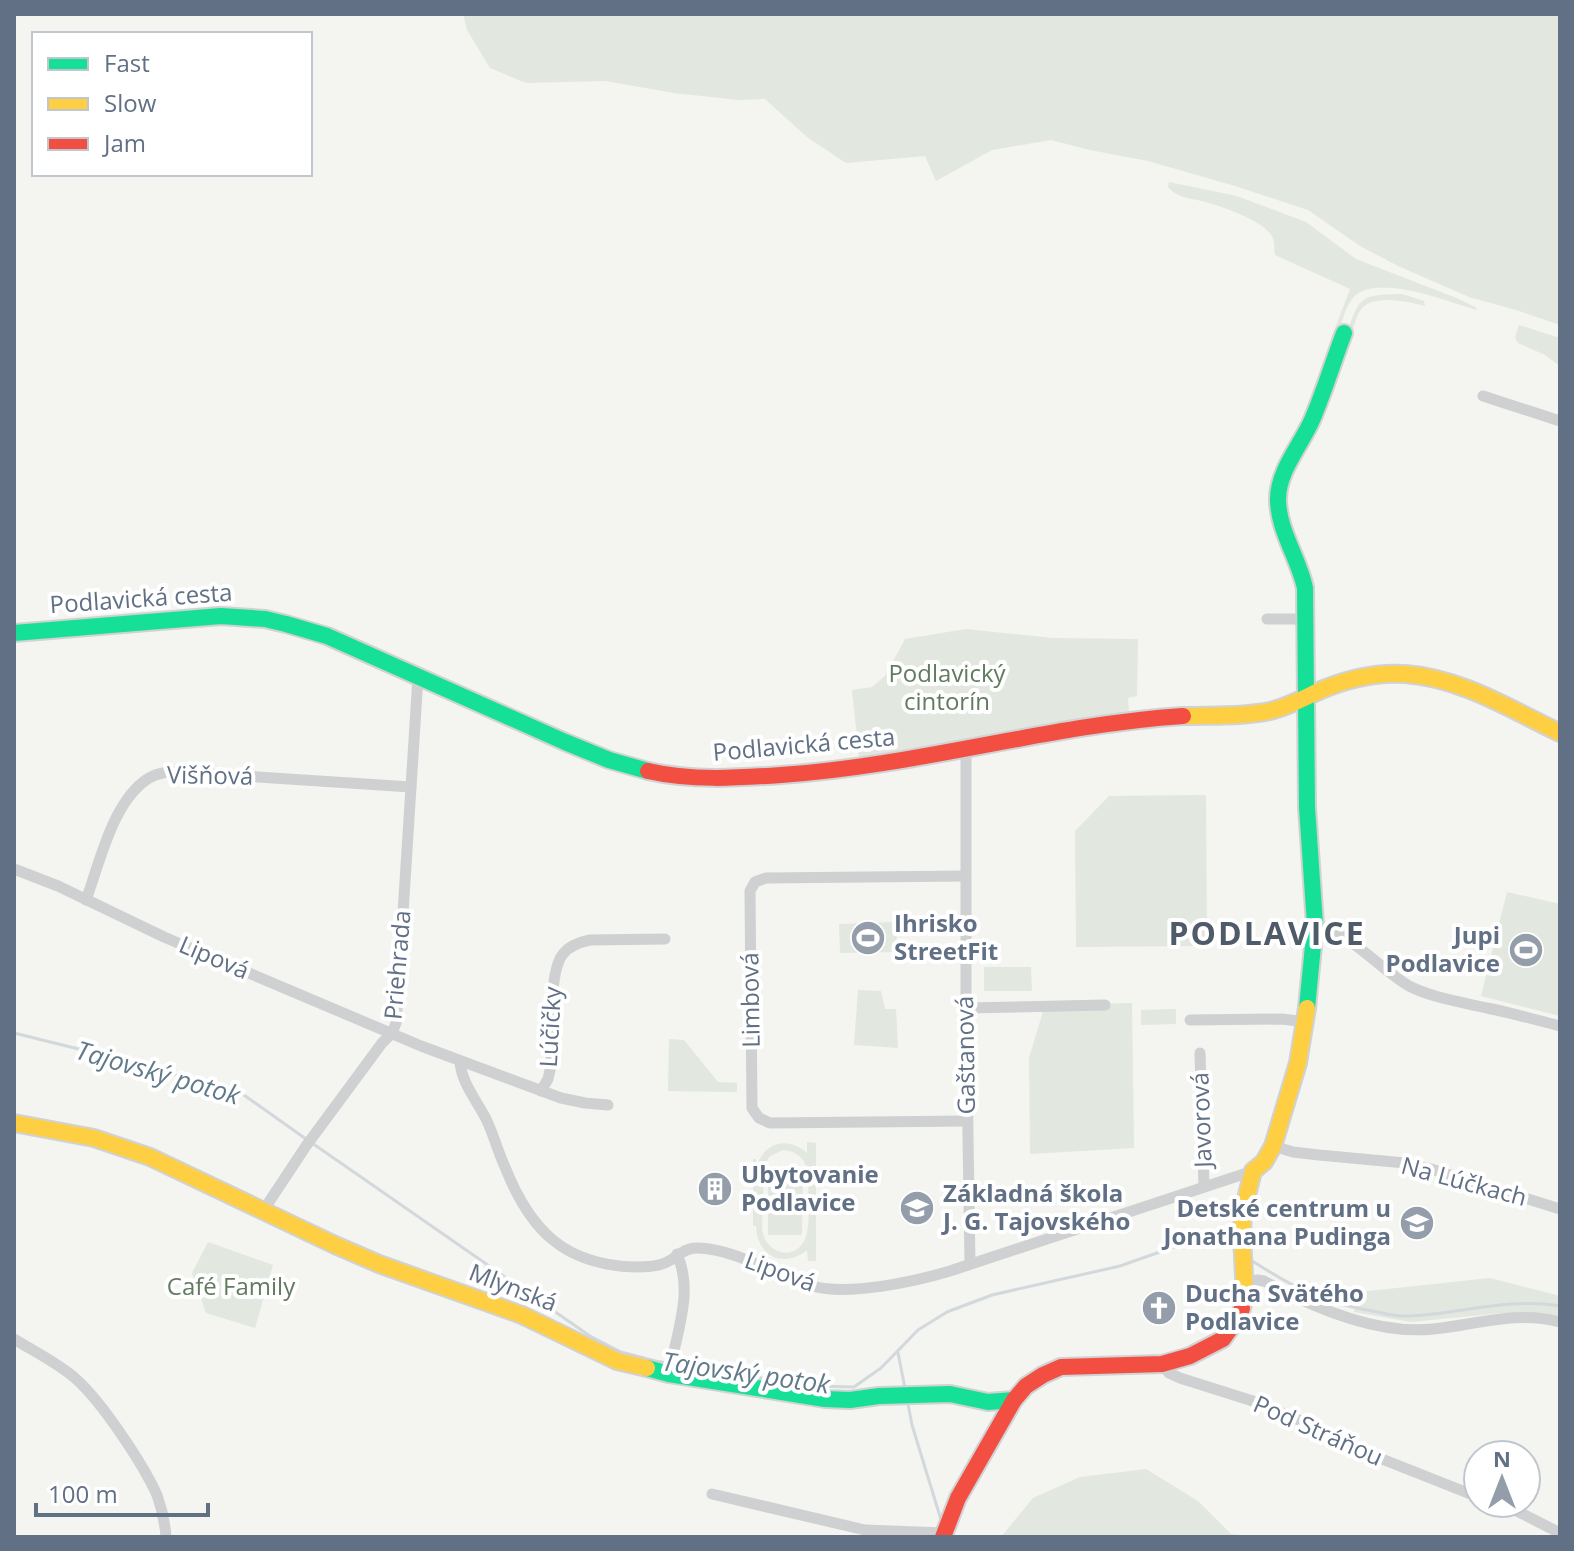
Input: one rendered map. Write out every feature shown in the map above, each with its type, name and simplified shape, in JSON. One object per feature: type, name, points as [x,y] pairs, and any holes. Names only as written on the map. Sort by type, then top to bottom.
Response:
[{"type":"street","points":[[712,1494],[865,1530],[944,1535],[958,1498],[1014,1400],[1026,1386],[1061,1367],[1162,1364],[1190,1356],[1223,1339],[1240,1315],[1245,1296],[1243,1211],[1253,1171],[1264,1162],[1273,1146],[1298,1063],[1306,1022],[1315,925],[1307,807],[1304,579],[1278,501],[1282,478],[1310,423],[1344,333]]},
{"type":"street","points":[[1483,396],[1560,421]]},
{"type":"street","name":"Podlavická cesta","points":[[14,633],[244,615],[287,622],[363,651],[609,761],[665,775],[731,778],[839,770],[1085,728],[1270,711],[1347,680],[1384,674],[1424,676],[1478,693],[1560,733]]},
{"type":"street","points":[[1267,619],[1306,619]]},
{"type":"street","name":"Priehrada","points":[[263,1211],[306,1146],[392,1033],[396,1023],[418,677]]},
{"type":"street","name":"Gaštanová","points":[[966,750],[970,1264]]},
{"type":"street","name":"Višňová","points":[[86,900],[119,814],[143,782],[160,773],[411,787]]},
{"type":"street","name":"Lipová","points":[[14,869],[164,937],[460,1061],[541,1091]]},
{"type":"street","name":"Limbová","points":[[965,876],[766,878],[755,882],[750,891],[750,906],[752,1108],[759,1118],[770,1123],[967,1121]]},
{"type":"street","points":[[1315,925],[1341,936],[1407,984],[1429,994],[1560,1026]]},
{"type":"street","name":"Lúčičky","points":[[608,1105],[571,1101],[541,1091],[551,1066],[554,972],[562,954],[569,947],[590,940],[665,939]]},
{"type":"street","points":[[966,1008],[1105,1005]]},
{"type":"street","points":[[1190,1020],[1282,1019],[1306,1022]]},
{"type":"street","name":"Javorová","points":[[1200,1053],[1204,1187]]},
{"type":"street","name":"Lipová","points":[[460,1061],[466,1082],[487,1120],[516,1192],[535,1221],[570,1253],[618,1266],[653,1267],[666,1263],[684,1249],[694,1248],[725,1252],[800,1282],[828,1289],[866,1288],[917,1280],[970,1264],[1253,1171]]},
{"type":"street","name":"Mlynská","points":[[14,1123],[119,1145],[185,1172],[379,1264],[522,1315],[617,1361],[669,1374],[825,1399],[950,1394],[988,1402],[1014,1400]]},
{"type":"street","name":"Na Lúčkach","points":[[1273,1146],[1306,1154],[1405,1163],[1560,1209]]},
{"type":"street","points":[[673,1356],[685,1291],[683,1267],[677,1254]]},
{"type":"street","points":[[1244,1273],[1322,1309],[1389,1327],[1432,1330],[1526,1317],[1560,1322]]},
{"type":"street","points":[[14,1339],[76,1380],[97,1402],[157,1495],[166,1537]]},
{"type":"street","name":"Pod Stráňou","points":[[1162,1364],[1169,1373],[1180,1378],[1259,1403],[1313,1426],[1344,1444],[1462,1491]]},
{"type":"street","points":[[1533,1519],[1560,1533]]},
{"type":"green space","points":[[463,14],[1560,14],[1560,325],[1469,297],[1398,266],[1360,246],[1308,210],[1148,161],[1051,140],[992,150],[936,181],[925,156],[846,163],[807,137],[765,99],[738,100],[674,93],[605,81],[526,83],[490,68],[467,30]]},
{"type":"green space","points":[[1169,182],[1237,196],[1306,222],[1356,259],[1477,308],[1395,288],[1364,291],[1350,302],[1337,340],[1333,342],[1331,339],[1350,289],[1275,255],[1272,236],[1253,220],[1225,208],[1176,194],[1168,187]]},
{"type":"green space","points":[[1402,294],[1424,301],[1425,306],[1392,300],[1375,301],[1362,308],[1350,338],[1346,336],[1363,300],[1377,295]]},
{"type":"green space","points":[[1519,325],[1560,338],[1560,366],[1545,355],[1518,343],[1515,337]]},
{"type":"green space","name":"Podlavický cintorín","points":[[966,629],[1053,638],[1138,639],[1137,696],[1128,698],[1129,713],[859,757],[852,690],[872,687],[885,676],[905,639]]},
{"type":"green space","points":[[1206,795],[1207,946],[1076,947],[1075,831],[1109,796]]},
{"type":"green space","name":"Jupi Podlavice","points":[[1507,892],[1560,904],[1560,1016],[1481,996]]},
{"type":"green space","name":"Ihrisko StreetFit","points":[[896,922],[897,952],[840,953],[839,924]]},
{"type":"green space","points":[[984,967],[1031,967],[1032,991],[984,991]]},
{"type":"green space","points":[[858,990],[881,991],[885,1009],[896,1009],[898,1048],[854,1045]]},
{"type":"green space","points":[[1132,1003],[1134,1148],[1030,1154],[1029,1058],[1045,1005]]},
{"type":"green space","points":[[1176,1009],[1176,1024],[1141,1025],[1141,1010]]},
{"type":"green space","points":[[669,1039],[684,1040],[718,1082],[737,1083],[737,1092],[668,1091]]},
{"type":"green space","points":[[807,1142],[816,1143],[816,1261],[808,1261],[807,1250],[798,1256],[781,1259],[766,1252],[757,1236],[756,1226],[753,1226],[753,1159],[756,1159],[756,1167],[765,1152],[784,1143],[807,1153]],"holes":[[[788,1151],[797,1154],[806,1165],[809,1208],[805,1239],[794,1251],[787,1253],[773,1249],[762,1227],[764,1166],[770,1156]]]},
{"type":"green space","points":[[768,1167],[803,1168],[802,1235],[768,1235]]},
{"type":"green space","name":"Café Family","points":[[208,1242],[273,1265],[255,1328],[206,1313],[192,1273]]},
{"type":"green space","points":[[1490,1278],[1560,1296],[1560,1317],[1542,1313],[1502,1313],[1411,1322],[1354,1312],[1359,1292]]},
{"type":"green space","points":[[1146,1469],[1198,1501],[1231,1534],[1257,1537],[1001,1537],[1033,1498],[1080,1477]]},
{"type":"waterway","name":"Tajovský potok","points":[[14,1033],[241,1093],[306,1139]]},
{"type":"waterway","name":"Tajovský potok","points":[[312,1143],[590,1336],[621,1352],[655,1361],[812,1386],[854,1387],[881,1368],[918,1330],[947,1312],[992,1295],[1120,1266],[1191,1241],[1211,1240],[1236,1250]]},
{"type":"waterway","name":"Tajovský potok","points":[[1249,1259],[1321,1298],[1394,1315],[1427,1315],[1523,1303],[1560,1306]]},
{"type":"waterway","points":[[898,1353],[905,1388]]},
{"type":"waterway","points":[[908,1404],[942,1523]]},
{"type":"traffic: fast","points":[[1307,1008],[1315,925],[1307,807],[1305,588],[1281,522],[1278,499],[1282,478],[1321,399],[1344,333]]},
{"type":"traffic: fast","points":[[14,633],[221,616],[265,619],[327,636],[565,742],[609,760],[648,771]]},
{"type":"traffic: fast","points":[[647,1368],[825,1399],[950,1394],[988,1402],[1014,1400]]},
{"type":"traffic: slow","points":[[1183,716],[1270,711],[1351,680],[1373,675],[1405,674],[1465,688],[1560,733]]},
{"type":"traffic: slow","points":[[1242,1308],[1245,1296],[1243,1211],[1253,1171],[1264,1162],[1273,1146],[1298,1063],[1307,1008]]},
{"type":"traffic: slow","points":[[14,1123],[94,1138],[150,1157],[379,1264],[522,1315],[617,1361],[647,1368]]},
{"type":"traffic: jam","points":[[648,771],[714,778],[832,770],[1082,728],[1183,716]]},
{"type":"traffic: jam","points":[[943,1537],[958,1498],[1014,1400],[1026,1386],[1061,1367],[1162,1364],[1190,1356],[1223,1339],[1242,1308]]},
{"type":"place","name":"Ihrisko StreetFit","points":[[868,938]]},
{"type":"place","name":"Jupi Podlavice","points":[[1526,950]]},
{"type":"place","name":"Ubytovanie Podlavice","points":[[715,1189]]},
{"type":"place","name":"Základná škola J. G. Tajovského","points":[[917,1208]]},
{"type":"place","name":"Detské centrum u Jonathana Pudinga","points":[[1417,1223]]},
{"type":"place","name":"Ducha Svätého Podlavice","points":[[1159,1308]]},
{"type":"district","name":"PODLAVICE","points":[[1267,934]]}]
